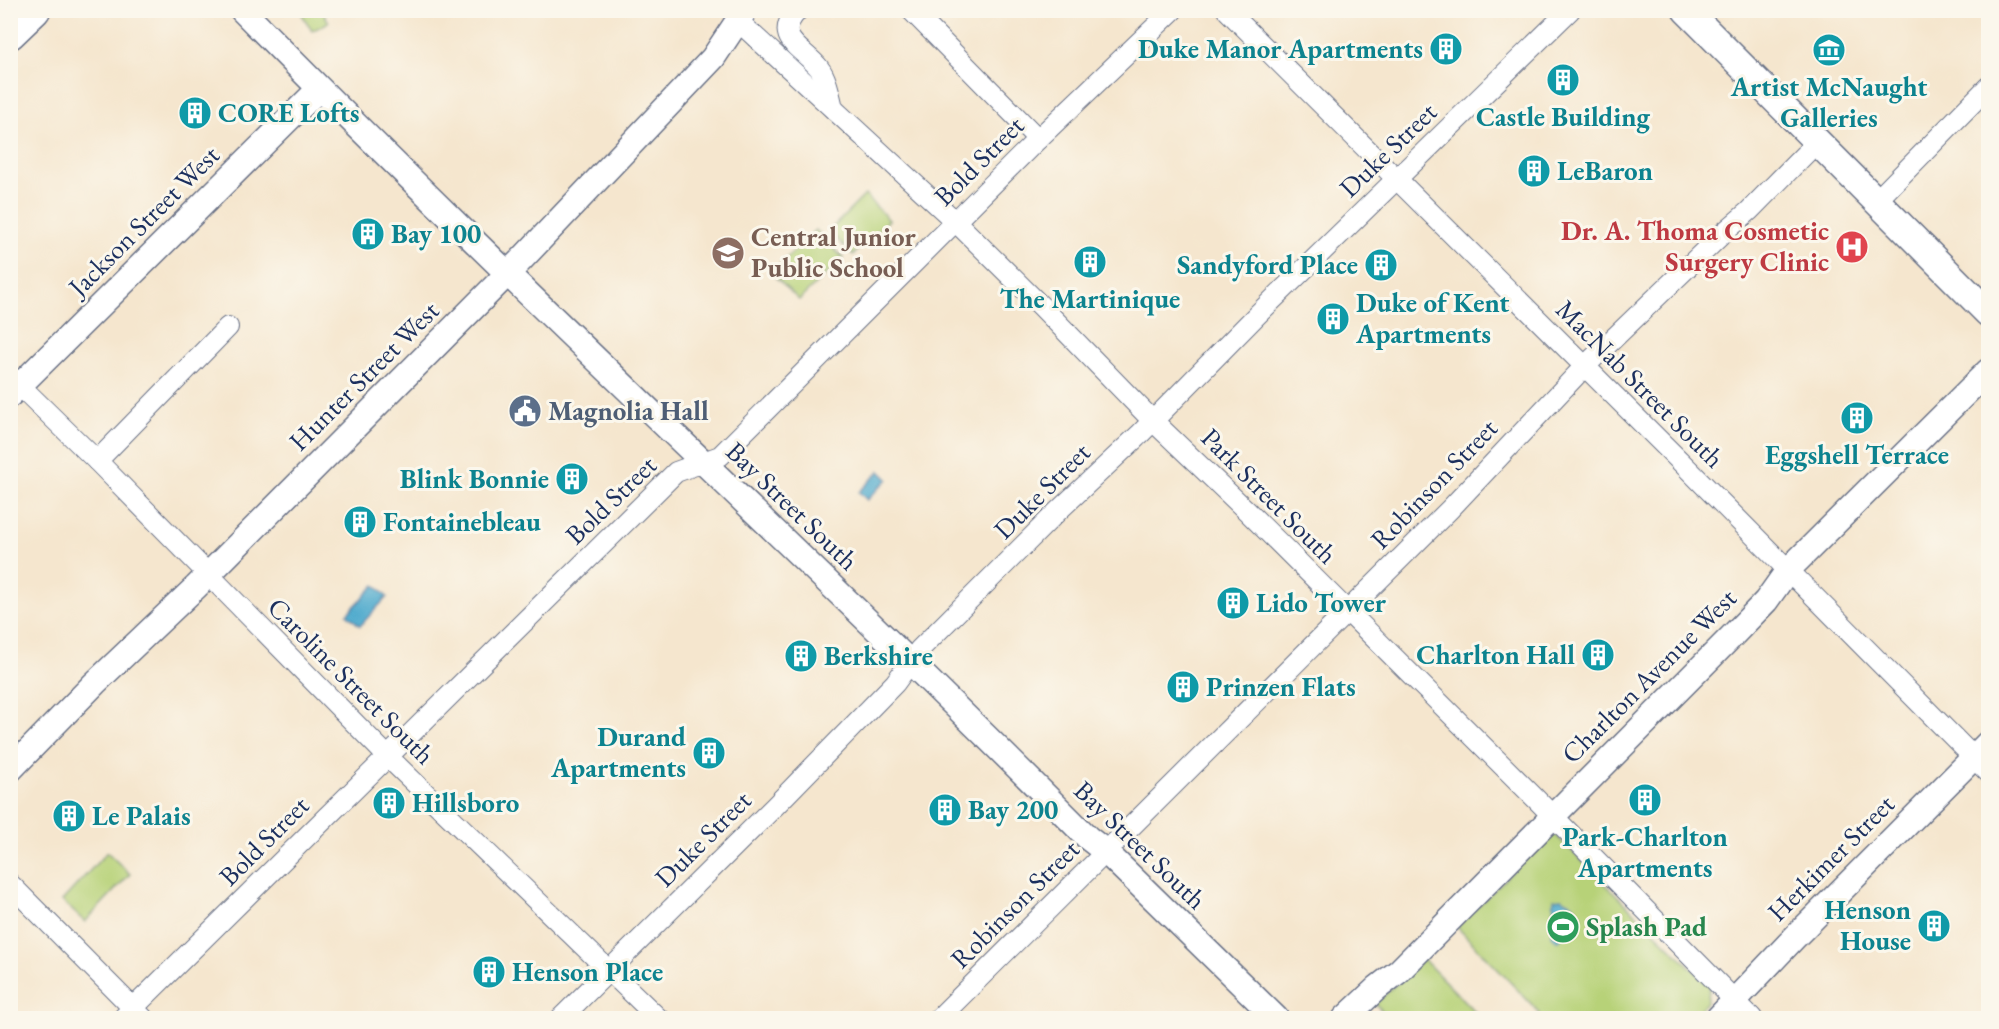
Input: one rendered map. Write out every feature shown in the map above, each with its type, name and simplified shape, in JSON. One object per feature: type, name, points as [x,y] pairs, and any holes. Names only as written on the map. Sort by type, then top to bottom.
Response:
[{"type":"main road","points":[[10,34],[35,10]]},
{"type":"main road","points":[[1696,14],[1817,142],[1989,313]]},
{"type":"street","name":"Bay Street South","points":[[242,10],[319,89],[1276,1018]]},
{"type":"street","points":[[798,10],[789,20],[786,28],[788,36],[820,69],[834,111]]},
{"type":"street","points":[[911,10],[1038,139]]},
{"type":"street","name":"Bold Street","points":[[133,1015],[387,756],[676,472],[720,456],[1038,139],[1173,10]]},
{"type":"street","name":"MacNab Street South","points":[[1227,10],[1788,570],[1984,757]]},
{"type":"street","name":"Duke Street","points":[[561,1018],[775,806],[895,682],[920,649],[1570,10]]},
{"type":"street","name":"Park Street South","points":[[742,16],[834,111],[956,222],[1152,420],[1247,511],[1552,815],[1726,1010],[1752,1018]]},
{"type":"street","name":"Hunter Street West","points":[[10,770],[95,683],[207,576],[508,273],[713,58],[742,16]]},
{"type":"street","points":[[1877,200],[1989,87]]},
{"type":"street","name":"Jackson Street West","points":[[14,386],[319,89]]},
{"type":"street","name":"Robinson Street","points":[[939,1018],[1450,509],[1584,367],[1749,211],[1817,142]]},
{"type":"street","points":[[97,461],[228,327]]},
{"type":"street","name":"Charlton Avenue West","points":[[1345,1018],[1399,971],[1766,601],[1788,570],[1989,371]]},
{"type":"street","name":"Caroline Street South","points":[[14,386],[97,461],[207,576],[387,756],[658,1018]]},
{"type":"street","name":"Herkimer Street","points":[[1726,1010],[1795,937],[1984,757]]},
{"type":"street","points":[[10,884],[133,1015]]},
{"type":"green space","points":[[300,11],[322,11],[329,22],[312,31]]},
{"type":"green space","points":[[865,195],[889,220],[853,255],[829,231]]},
{"type":"green space","points":[[816,230],[843,258],[799,300],[771,273]]},
{"type":"green space","points":[[1552,832],[1710,986],[1707,1002],[1691,1018],[1536,1018],[1540,1013],[1457,927]]},
{"type":"green space","points":[[107,852],[130,874],[85,922],[62,901]]},
{"type":"green space","points":[[1423,959],[1481,1018],[1390,1018],[1375,1004]]},
{"type":"water","points":[[880,471],[888,479],[867,500],[859,492]]},
{"type":"water","points":[[375,585],[387,597],[360,626],[347,614]]},
{"type":"water","name":"Splash Pad","points":[[1561,898],[1573,904],[1582,917],[1558,941],[1552,936],[1554,899]]},
{"type":"place","name":"Duke Manor Apartments","points":[[1446,49]]},
{"type":"place","name":"Artist McNaught Galleries","points":[[1829,50]]},
{"type":"place","name":"Castle Building","points":[[1563,80]]},
{"type":"place","name":"CORE Lofts","points":[[195,113]]},
{"type":"place","name":"LeBaron","points":[[1534,171]]},
{"type":"place","name":"Bay 100","points":[[368,234]]},
{"type":"place","name":"Dr. A. Thoma Cosmetic Surgery Clinic","points":[[1852,247]]},
{"type":"place","name":"Central Junior Public School","points":[[728,253]]},
{"type":"place","name":"The Martinique","points":[[1090,262]]},
{"type":"place","name":"Sandyford Place","points":[[1381,265]]},
{"type":"place","name":"Duke of Kent Apartments","points":[[1333,319]]},
{"type":"place","name":"Magnolia Hall","points":[[525,411]]},
{"type":"place","name":"Eggshell Terrace","points":[[1857,418]]},
{"type":"place","name":"Blink Bonnie","points":[[572,479]]},
{"type":"place","name":"Fontainebleau","points":[[360,522]]},
{"type":"place","name":"Lido Tower","points":[[1233,603]]},
{"type":"place","name":"Charlton Hall","points":[[1598,655]]},
{"type":"place","name":"Berkshire","points":[[801,656]]},
{"type":"place","name":"Prinzen Flats","points":[[1183,687]]},
{"type":"place","name":"Durand Apartments","points":[[709,753]]},
{"type":"place","name":"Park-Charlton Apartments","points":[[1645,800]]},
{"type":"place","name":"Hillsboro","points":[[389,803]]},
{"type":"place","name":"Bay 200","points":[[945,810]]},
{"type":"place","name":"Le Palais","points":[[69,816]]},
{"type":"place","name":"Henson House","points":[[1934,926]]},
{"type":"place","name":"Splash Pad","points":[[1563,927]]},
{"type":"place","name":"Henson Place","points":[[489,972]]}]
